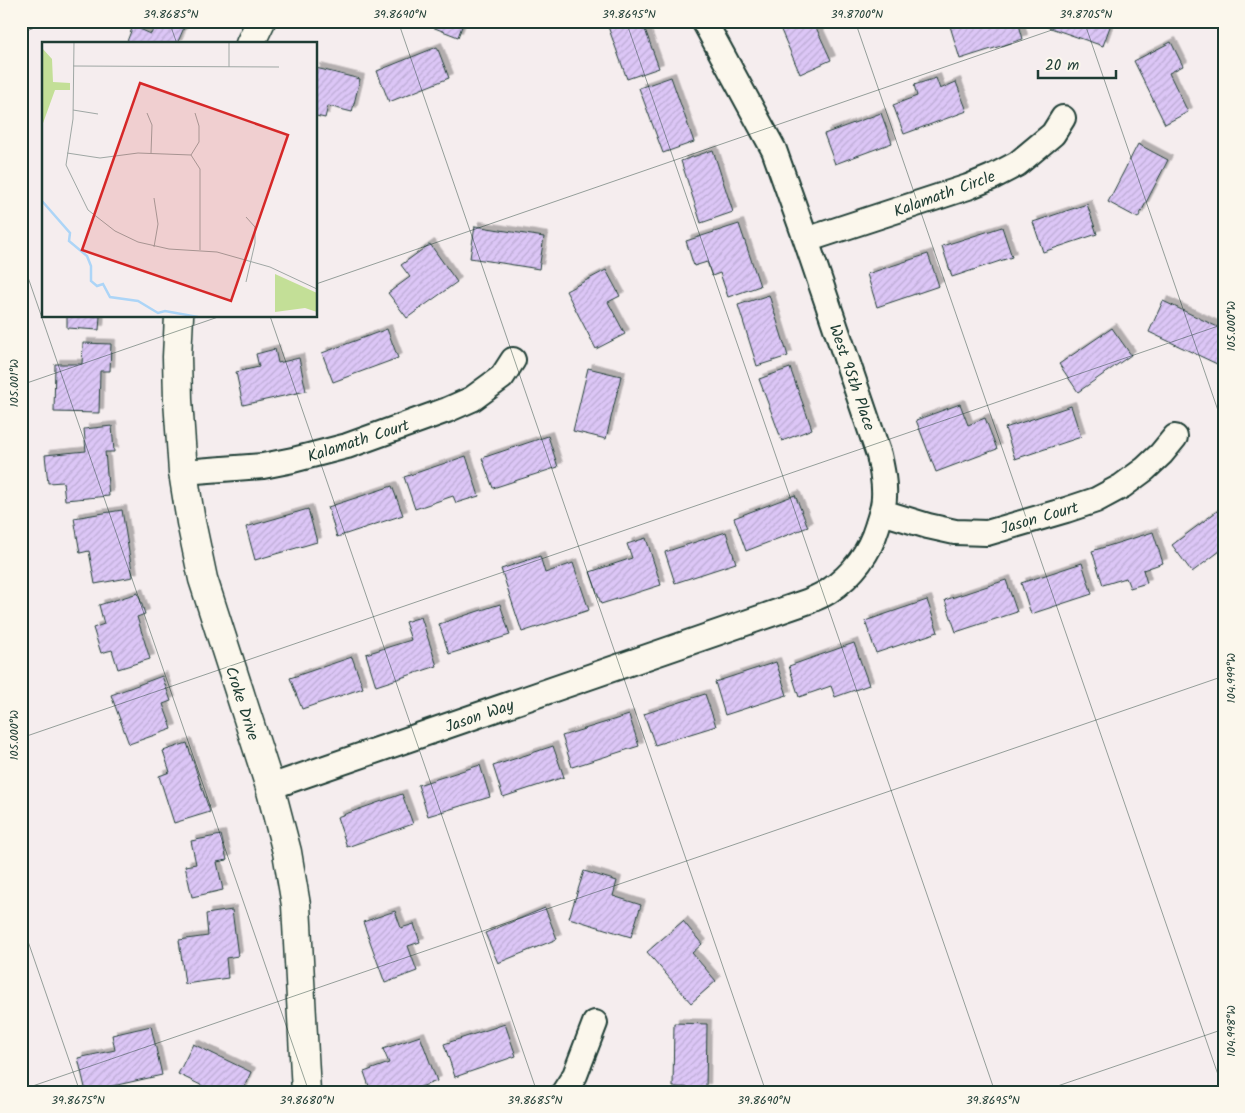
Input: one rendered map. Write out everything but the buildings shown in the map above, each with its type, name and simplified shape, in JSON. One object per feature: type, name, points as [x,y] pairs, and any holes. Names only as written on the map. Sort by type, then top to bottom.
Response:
[{"type":"street","points":[[251,42],[261,21]]},
{"type":"street","name":"West 95th Place","points":[[688,643],[809,601],[829,591],[854,569],[873,541],[882,512],[884,496],[884,476],[880,455],[774,150],[704,21]]},
{"type":"street","name":"Kalamath Circle","points":[[806,240],[992,178],[1017,164],[1053,134],[1063,118]]},
{"type":"street","name":"Croke Drive","points":[[179,318],[178,400],[183,472],[191,522],[203,579],[270,787],[286,852],[296,905],[306,1092]]},
{"type":"street","name":"Kalamath Court","points":[[183,472],[263,466],[347,446],[472,399],[502,377],[513,360]]},
{"type":"street","name":"Jason Court","points":[[882,512],[954,532],[987,533],[1096,500],[1122,486],[1145,469],[1175,437]]},
{"type":"street","name":"Jason Way","points":[[270,787],[688,643]]},
{"type":"street","points":[[564,1092],[575,1075],[595,1023]]}]
